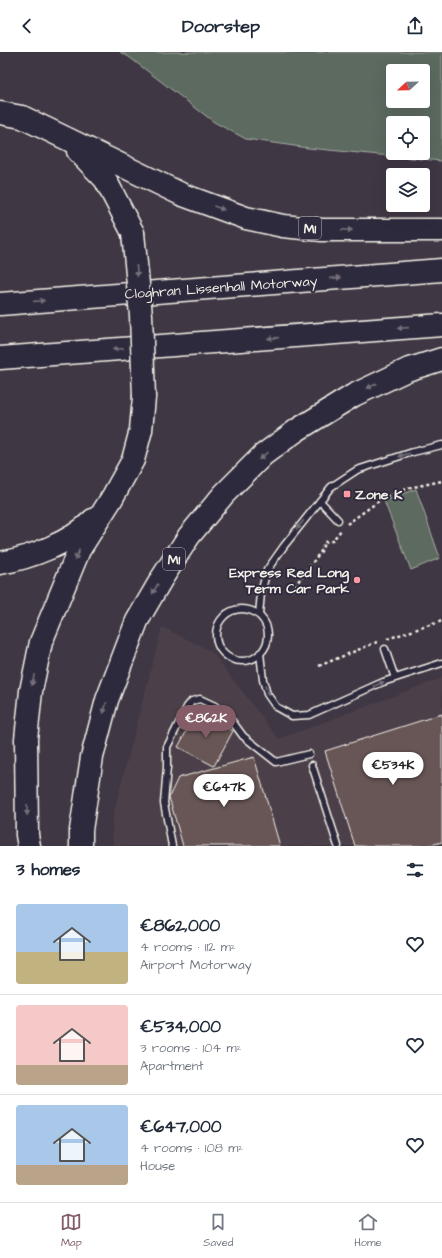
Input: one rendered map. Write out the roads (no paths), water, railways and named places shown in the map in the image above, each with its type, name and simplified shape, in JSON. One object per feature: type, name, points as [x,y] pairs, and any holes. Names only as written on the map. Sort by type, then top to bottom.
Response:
[{"type":"highway","name":"M1","points":[[0,113],[22,117],[183,195],[246,218],[283,226],[322,230],[442,230]]},
{"type":"highway","name":"M1","points":[[0,563],[18,560],[52,547],[85,528],[112,498],[133,460],[141,430],[144,397],[141,315],[133,233],[105,179],[68,140]]},
{"type":"highway","name":"Cloghran Lissenhall Motorway","points":[[0,304],[442,270]]},
{"type":"highway","points":[[0,358],[442,325]]},
{"type":"highway","name":"M1","points":[[81,846],[81,830],[92,757],[107,700],[138,621],[162,578],[189,536],[224,494],[263,455],[297,430],[354,395],[407,370],[442,360]]},
{"type":"highway","points":[[29,846],[27,835],[26,740],[31,691],[40,642],[79,550],[112,498]]},
{"type":"lane","points":[[259,615],[261,593],[267,570],[331,487],[357,470],[413,452],[442,445]]},
{"type":"lane","points":[[320,501],[338,520]]},
{"type":"lane","points":[[235,609],[244,609],[252,610],[259,615],[265,622],[268,630],[268,638],[260,653],[253,658],[245,660],[232,658],[222,651],[218,644],[216,635],[219,623],[228,613],[235,609]]},
{"type":"lane","points":[[385,649],[395,678]]},
{"type":"lane","points":[[260,653],[263,680],[267,694],[276,707],[292,716],[309,715],[383,682],[442,663]]},
{"type":"lane","points":[[172,846],[164,803],[167,748],[187,707],[192,701],[200,699],[215,706],[232,721],[243,736],[276,762],[309,754]]},
{"type":"lane","points":[[312,765],[338,846]]},
{"type":"place","name":"Zone K","points":[[347,494]]},
{"type":"place","name":"Express Red Long Term Car Park","points":[[357,580]]}]
